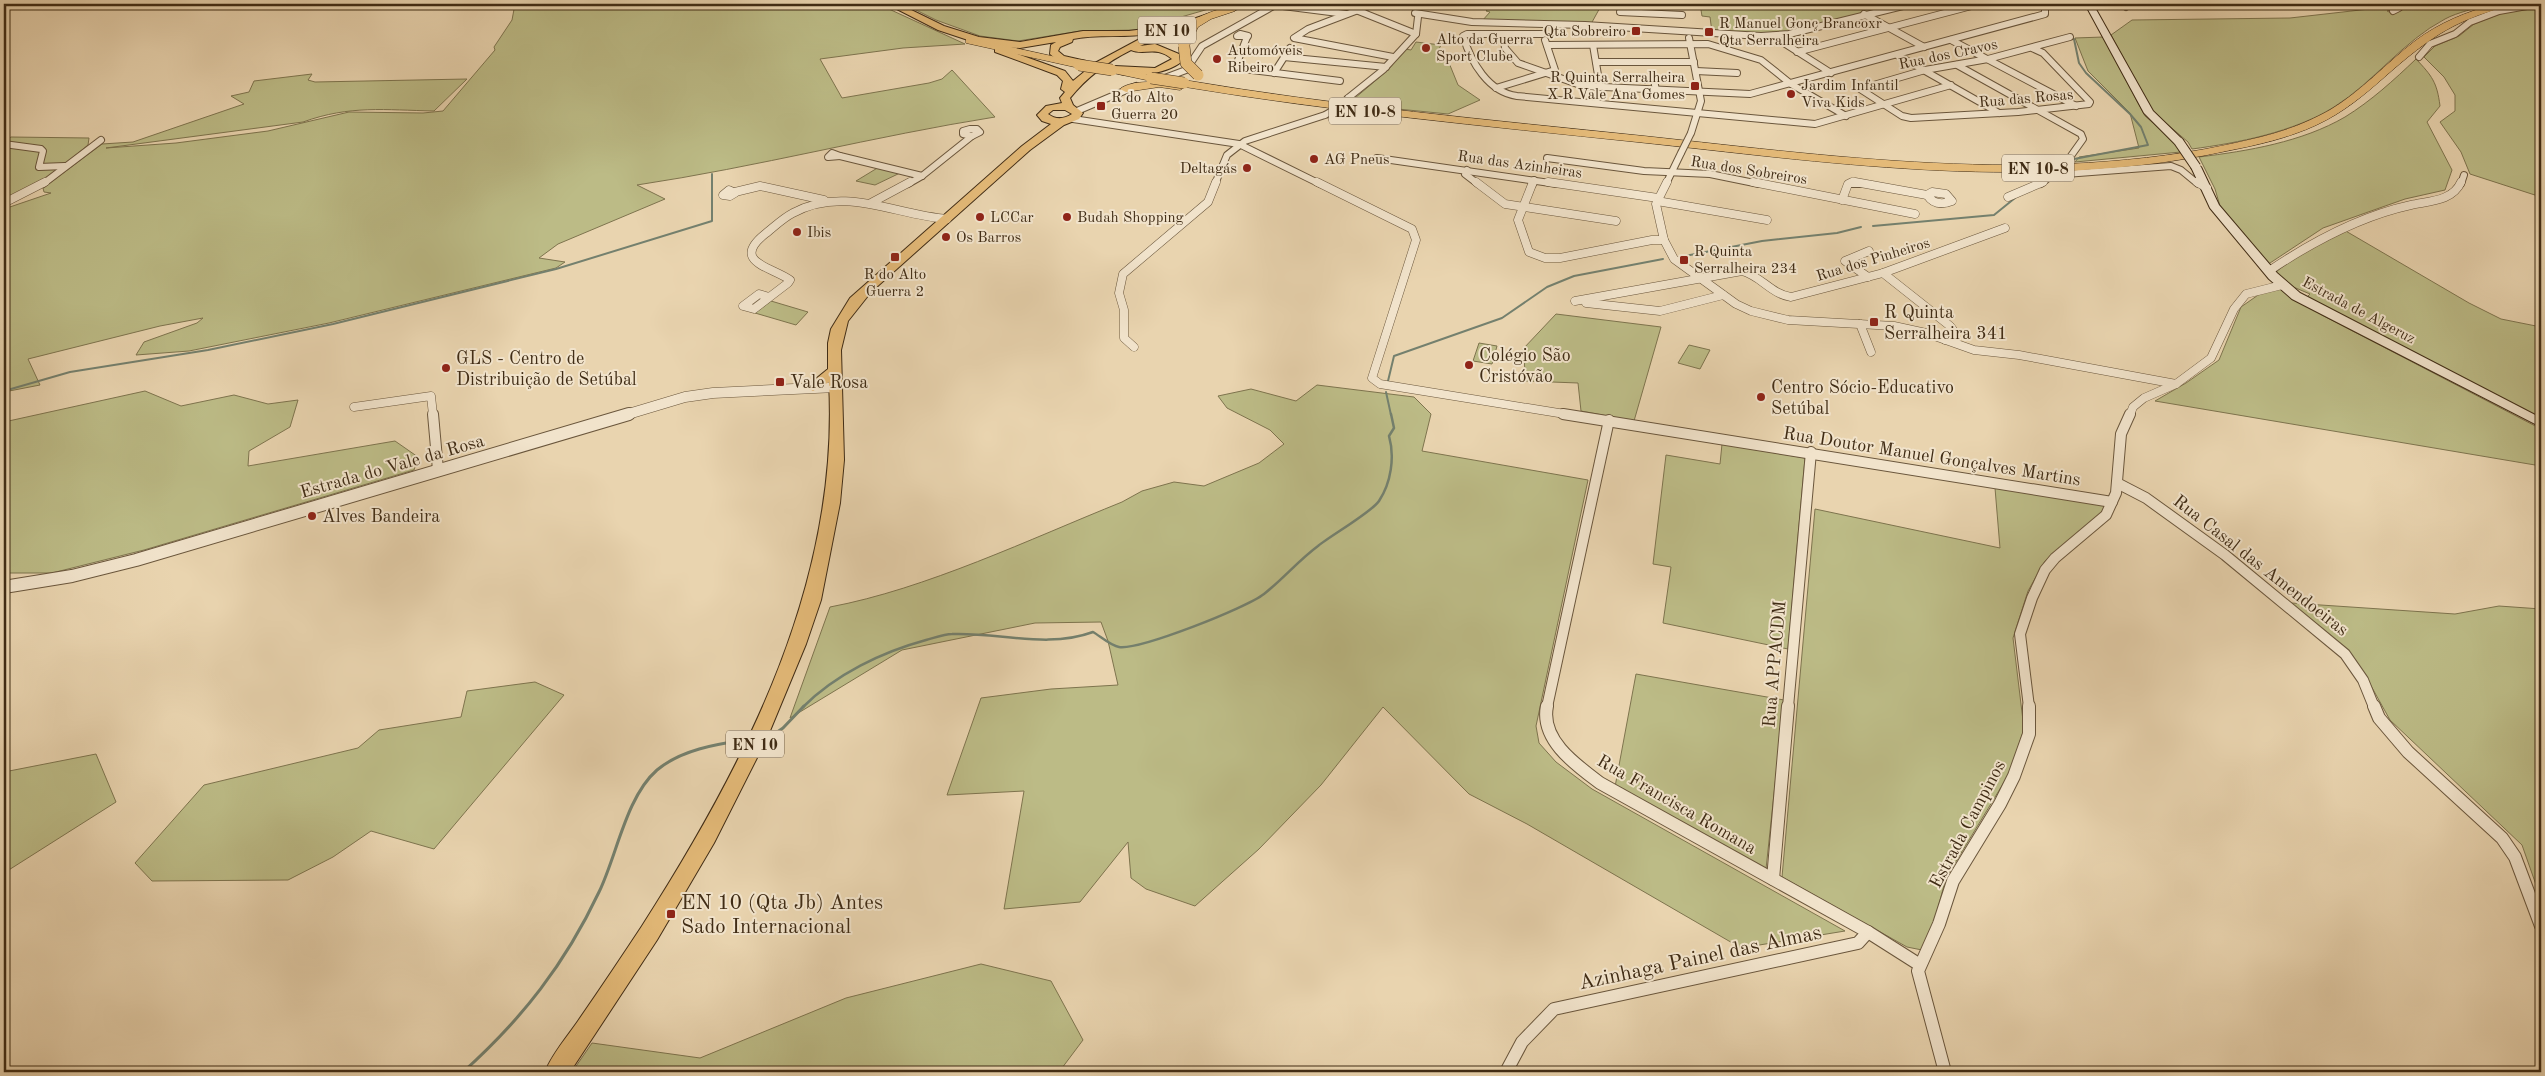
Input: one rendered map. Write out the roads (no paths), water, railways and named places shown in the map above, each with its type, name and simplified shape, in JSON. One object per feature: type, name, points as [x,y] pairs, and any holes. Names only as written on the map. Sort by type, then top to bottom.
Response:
[{"type":"highway","name":"EN 10-8","points":[[1184,82],[1279,99],[1381,113],[1915,165],[2028,168],[2152,160],[2252,143],[2300,128],[2332,113],[2370,87],[2418,43],[2432,34],[2470,15],[2505,4]]},
{"type":"highway","points":[[1234,6],[1191,26],[1186,34],[1184,46],[1185,63],[1198,75],[1218,84],[1253,93]]},
{"type":"highway","name":"EN 10-8","points":[[972,40],[1029,56],[1081,64],[1109,65],[1152,77],[1253,93],[1531,128]]},
{"type":"highway","points":[[1126,89],[1167,85],[1279,99]]},
{"type":"main road","name":"EN 10-8","points":[[892,4],[935,28],[972,40]]},
{"type":"main road","name":"EN 10","points":[[1055,107],[1066,90],[1109,65],[1122,48],[1176,23],[1247,4]]},
{"type":"main road","name":"Estrada de Algeruz","points":[[2089,4],[2149,113],[2179,142],[2196,167],[2214,206],[2282,285],[2310,304],[2541,423]]},
{"type":"main road","name":"EN 10","points":[[556,1072],[652,926],[714,824],[774,702],[811,604],[825,542],[836,472],[835,342],[838,329],[850,306],[933,220],[947,219],[995,175],[1070,114],[1065,101],[1070,91],[1158,34],[1234,6]]},
{"type":"main road","points":[[972,40],[1020,45],[1084,34],[1144,33],[1176,23]]},
{"type":"main road","points":[[1081,64],[1061,58],[1056,55],[1053,49],[1056,45],[1072,39],[1103,39],[1113,47],[1109,65]]},
{"type":"main road","points":[[972,40],[1061,73],[1068,80],[1066,90]]},
{"type":"main road","points":[[1145,47],[1164,49],[1176,56],[1176,60],[1172,65],[1154,71],[1109,65],[1132,50],[1145,47]]},
{"type":"main road","points":[[1055,107],[1070,114],[1046,119],[1042,113],[1055,107]]},
{"type":"main road","name":"EN 10","points":[[995,175],[1046,119]]},
{"type":"main road","points":[[933,220],[961,206]]},
{"type":"main road","points":[[813,389],[835,370]]},
{"type":"main road","points":[[813,389],[836,395]]},
{"type":"street","points":[[4,4],[9,4]]},
{"type":"street","points":[[1070,114],[1126,89],[1182,72],[1189,67],[1202,46],[1276,4],[1347,14]]},
{"type":"street","points":[[1374,4],[1302,32],[1294,38],[1393,57]]},
{"type":"street","points":[[1134,347],[1124,338],[1124,310],[1119,293],[1123,274],[1208,202],[1224,160],[1239,144],[1325,114],[1339,107],[1386,67],[1393,57],[1416,34],[1419,15],[1411,4]]},
{"type":"street","points":[[1419,15],[1472,22],[1773,36],[1789,34],[1864,14],[1911,4]]},
{"type":"street","points":[[1797,52],[1979,4]]},
{"type":"street","points":[[1503,34],[1505,48],[1516,61],[1583,86],[1753,93],[2044,14],[2045,4]]},
{"type":"street","points":[[2394,7],[2398,4],[2404,4]]},
{"type":"street","points":[[2419,57],[2430,44],[2455,34],[2470,22],[2499,10],[2538,4]]},
{"type":"street","points":[[1356,10],[1416,34]]},
{"type":"street","points":[[1609,27],[1622,10],[1682,15]]},
{"type":"street","points":[[1864,14],[1924,47]]},
{"type":"street","points":[[1496,88],[1547,73],[1556,68],[1539,24]]},
{"type":"street","points":[[1234,28],[1246,35],[1234,68],[1340,80]]},
{"type":"street","points":[[1688,32],[1701,92],[1698,113],[1691,133],[1657,200],[1656,207],[1664,240],[1673,257],[1723,296],[1751,311],[1788,320],[1911,329],[1974,350],[2019,355],[2176,384]]},
{"type":"street","points":[[1543,34],[1467,34],[1463,36],[1469,54],[1496,88],[1502,93],[1517,96],[1815,124],[1951,85]]},
{"type":"street","points":[[1773,36],[1832,73]]},
{"type":"street","name":"Rua dos Cravos","points":[[1884,105],[1860,90],[1860,88],[1925,70],[1988,60],[2070,37]]},
{"type":"street","points":[[1951,40],[2076,106]]},
{"type":"street","points":[[1547,45],[1708,44],[1762,60],[1791,84],[1846,116]]},
{"type":"street","points":[[1593,45],[1600,87]]},
{"type":"street","points":[[1274,73],[1290,48]]},
{"type":"street","name":"Rua das Rosas","points":[[1884,105],[1902,116],[1911,118],[2000,113],[2089,104],[2090,102],[2043,53],[2032,48]]},
{"type":"street","points":[[1897,55],[2000,113]]},
{"type":"street","points":[[1284,58],[1386,67]]},
{"type":"street","points":[[1596,62],[1694,62]]},
{"type":"street","points":[[1957,65],[2083,136],[2082,141],[2068,160]]},
{"type":"street","points":[[1696,71],[1738,74]]},
{"type":"street","points":[[1645,80],[1654,80],[1656,90]]},
{"type":"street","name":"Rua Doutor Manuel Gonçalves Martins","points":[[1070,114],[1239,144],[1415,233],[1416,240],[1372,378],[1376,382],[2112,502]]},
{"type":"street","points":[[871,203],[922,176],[972,136]]},
{"type":"street","points":[[4,203],[29,193],[100,140]]},
{"type":"street","points":[[4,144],[41,149],[43,152],[39,167],[67,166]]},
{"type":"street","points":[[840,156],[922,176]]},
{"type":"street","name":"Rua das Azinheiras","points":[[1377,158],[1534,180],[1767,220]]},
{"type":"street","name":"Rua dos Sobreiros","points":[[1548,158],[1671,172],[1710,174],[1915,214]]},
{"type":"street","points":[[2008,198],[2042,183],[2052,175],[2171,166],[2182,168],[2201,186],[2207,188]]},
{"type":"street","points":[[1467,170],[1465,174],[1500,201],[1523,208],[1616,221]]},
{"type":"street","points":[[2269,271],[2304,247],[2346,226],[2402,208],[2449,196],[2461,185],[2464,175]]},
{"type":"street","points":[[1534,180],[1518,220],[1527,248],[1535,255],[1545,258],[1560,258],[1652,240],[1664,240]]},
{"type":"street","points":[[1842,200],[1848,184],[1853,182],[1927,195]]},
{"type":"street","points":[[735,192],[760,186],[830,202]]},
{"type":"street","points":[[769,297],[790,280],[756,262],[751,253],[755,241],[793,213],[815,204],[851,200],[904,210],[933,220]]},
{"type":"street","name":"Rua dos Pinheiros","points":[[1723,296],[1660,311],[1575,302],[1701,278],[1746,272],[1778,294],[1787,297],[1883,273],[2006,228]]},
{"type":"street","points":[[1868,277],[1845,261],[1869,251]]},
{"type":"street","points":[[1883,273],[1950,326],[1953,330],[1945,340]]},
{"type":"street","name":"Estrada Campinos","points":[[1945,1072],[1919,978],[1920,965],[1939,924],[1953,881],[2011,783],[2029,734],[2030,716],[2020,634],[2032,598],[2045,570],[2055,558],[2106,515],[2118,483],[2119,442],[2125,422],[2138,402],[2176,384],[2211,358],[2240,300],[2253,291],[2282,285]]},
{"type":"street","points":[[1860,324],[1871,352]]},
{"type":"street","points":[[2139,377],[2152,386],[2152,395]]},
{"type":"street","name":"Estrada do Vale da Rosa","points":[[4,588],[72,576],[136,560],[685,397],[713,393],[813,389]]},
{"type":"street","points":[[354,407],[431,396],[438,470]]},
{"type":"street","name":"Rua Francisca Romana","points":[[1609,420],[1601,465],[1545,717],[1553,740],[1568,758],[1600,783],[1868,932]]},
{"type":"street","name":"Rua APPACDM","points":[[1772,879],[1811,452]]},
{"type":"street","name":"Rua Casal das Amendoeiras","points":[[2118,483],[2146,498],[2225,555],[2345,654],[2363,680],[2379,718],[2408,752],[2502,838],[2516,857],[2541,926]]},
{"type":"street","points":[[1868,932],[1920,965]]},
{"type":"street","name":"Azinhaga Painel das Almas","points":[[1506,1072],[1522,1042],[1554,1009],[1858,943],[1868,932]]},
{"type":"waterway","points":[[2071,162],[2074,159],[2148,145],[2141,127],[2130,114],[2086,73],[2079,63],[2074,39]]},
{"type":"waterway","points":[[4,391],[70,372],[208,350],[333,324],[556,269],[712,221],[712,174]]},
{"type":"waterway","points":[[1873,226],[1994,215],[2015,198]]},
{"type":"waterway","points":[[1685,256],[1762,241],[1837,233],[1861,227]]},
{"type":"waterway","points":[[1388,381],[1394,356],[1502,318],[1547,287],[1574,276],[1663,259]]},
{"type":"waterway","points":[[1386,392],[1391,415]]},
{"type":"waterway","points":[[803,707],[830,684],[860,666],[893,651],[942,635],[970,634],[1041,640],[1076,637],[1093,632],[1116,646],[1131,646],[1193,627],[1237,609],[1264,594],[1311,551],[1375,506],[1379,501],[1391,470],[1392,452],[1389,436],[1394,428],[1391,414]]},
{"type":"waterway","points":[[770,737],[783,728],[803,707]]},
{"type":"waterway","points":[[463,1072],[523,1011],[557,967],[599,892],[623,827],[637,795],[646,781],[666,763],[677,757],[711,746],[746,740]]},
{"type":"place","name":"Qta Sobreiro","points":[[1636,31]]},
{"type":"place","name":"R Manuel Gonç Brancoxr Qta Serralheira","points":[[1709,32]]},
{"type":"place","name":"Alto da Guerra Sport Clube","points":[[1426,48]]},
{"type":"place","name":"Automóveis Ribeiro","points":[[1217,59]]},
{"type":"place","name":"R Quinta Serralheira X R Vale Ana Gomes","points":[[1695,86]]},
{"type":"place","name":"Jardim Infantil Viva Kids","points":[[1791,94]]},
{"type":"place","name":"R do Alto Guerra 20","points":[[1101,106]]},
{"type":"place","name":"AG Pneus","points":[[1314,159]]},
{"type":"place","name":"Deltagás","points":[[1247,168]]},
{"type":"place","name":"LCCar","points":[[980,217]]},
{"type":"place","name":"Budah Shopping","points":[[1067,217]]},
{"type":"place","name":"Ibis","points":[[797,232]]},
{"type":"place","name":"Os Barros","points":[[946,237]]},
{"type":"place","name":"R do Alto Guerra 2","points":[[895,257]]},
{"type":"place","name":"R Quinta Serralheira 234","points":[[1684,260]]},
{"type":"place","name":"R Quinta Serralheira 341","points":[[1874,322]]},
{"type":"place","name":"Colégio São Cristóvão","points":[[1469,365]]},
{"type":"place","name":"GLS - Centro de Distribuição de Setúbal","points":[[446,368]]},
{"type":"place","name":"Vale Rosa","points":[[780,382]]},
{"type":"place","name":"Centro Sócio-Educativo Setúbal","points":[[1761,397]]},
{"type":"place","name":"Alves Bandeira","points":[[312,516]]},
{"type":"place","name":"EN 10 (Qta Jb) Antes Sado Internacional","points":[[671,914]]}]
